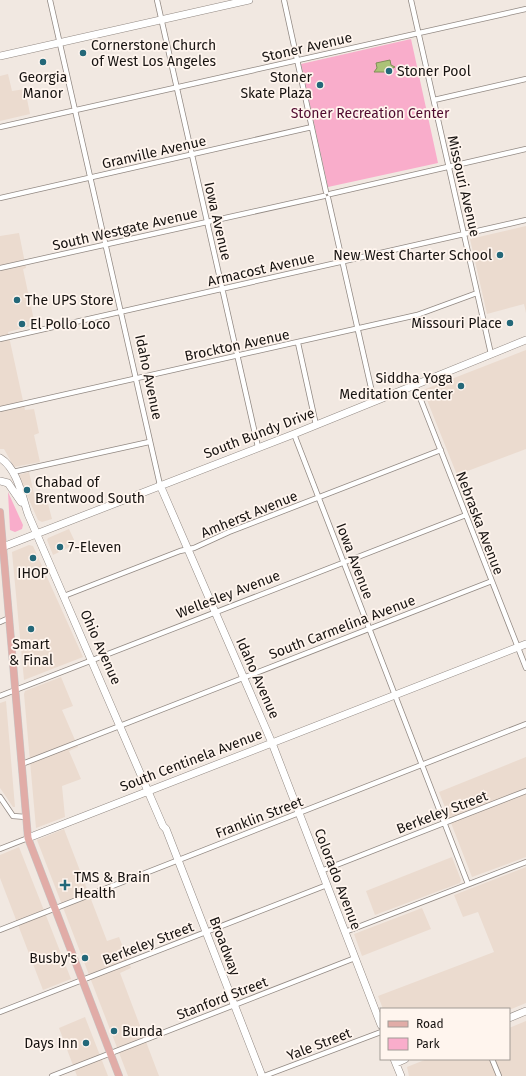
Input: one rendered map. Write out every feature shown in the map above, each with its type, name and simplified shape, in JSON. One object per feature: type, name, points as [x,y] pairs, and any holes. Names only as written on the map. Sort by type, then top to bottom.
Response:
[{"type":"main road","points":[[0,512],[28,838],[119,1076]]},
{"type":"street","name":"Idaho Avenue","points":[[50,0],[149,442],[160,485],[272,743]]},
{"type":"street","name":"Iowa Avenue","points":[[156,0],[258,447]]},
{"type":"street","points":[[0,56],[249,0]]},
{"type":"street","points":[[284,0],[374,401]]},
{"type":"street","name":"Missouri Avenue","points":[[411,0],[491,354]]},
{"type":"street","name":"Stoner Avenue","points":[[0,127],[526,9]]},
{"type":"street","points":[[434,100],[526,79]]},
{"type":"street","name":"Granville Avenue","points":[[0,198],[312,127]]},
{"type":"street","name":"South Westgate Avenue","points":[[0,268],[526,149]]},
{"type":"street","name":"Armacost Avenue","points":[[0,339],[526,220]]},
{"type":"street","name":"Brockton Avenue","points":[[0,409],[417,315],[476,293]]},
{"type":"street","name":"South Bundy Drive","points":[[2,547],[36,532],[294,434],[526,340]]},
{"type":"street","points":[[298,343],[316,425]]},
{"type":"street","name":"Nebraska Avenue","points":[[415,385],[526,668]]},
{"type":"street","name":"Iowa Avenue","points":[[294,434],[342,562],[468,884]]},
{"type":"street","points":[[13,472],[149,442]]},
{"type":"street","name":"Amherst Avenue","points":[[64,596],[441,450]]},
{"type":"street","name":"Ohio Avenue","points":[[0,458],[7,462],[13,472],[28,514],[149,790]]},
{"type":"street","name":"Ohio Avenue","points":[[0,481],[10,485],[28,514]]},
{"type":"street","name":"Wellesley Avenue","points":[[0,696],[215,611],[466,515]]},
{"type":"street","name":"South Carmelina Avenue","points":[[22,764],[492,581]]},
{"type":"street","points":[[0,622],[9,618]]},
{"type":"street","name":"South Centinela Avenue","points":[[0,849],[526,644]]},
{"type":"street","name":"Franklin Street","points":[[0,930],[526,724]]},
{"type":"street","name":"Colorado Avenue","points":[[272,743],[298,814],[380,1022]]},
{"type":"street","name":"Broadway","points":[[149,790],[163,826],[166,829],[176,861],[258,1076]]},
{"type":"street","name":"Berkeley Street","points":[[321,872],[526,791]]},
{"type":"street","points":[[0,797],[13,816],[26,817]]},
{"type":"street","points":[[345,932],[526,862]]},
{"type":"street","name":"Berkeley Street","points":[[0,1012],[327,885]]},
{"type":"street","name":"Stanford Street","points":[[52,1076],[355,958]]},
{"type":"street","name":"Broadway","points":[[232,1006],[263,1076]]},
{"type":"street","points":[[510,1018],[526,1011]]},
{"type":"street","name":"Yale Street","points":[[263,1076],[380,1032]]},
{"type":"street","points":[[492,1060],[499,1076]]},
{"type":"street","points":[[395,1061],[401,1076]]},
{"type":"shaded area","points":[[390,60],[391,65],[395,67],[385,72],[374,72],[377,68],[376,63]]},
{"type":"shaded area","points":[[8,74],[12,91],[25,89],[30,114],[0,121],[0,76]]},
{"type":"shaded area","name":"New West Charter School","points":[[526,226],[526,313],[524,304],[487,314],[470,239]]},
{"type":"shaded area","points":[[19,233],[26,268],[23,269],[35,325],[8,332],[25,410],[34,409],[39,433],[34,435],[40,462],[14,467],[4,449],[0,449],[0,236]]},
{"type":"shaded area","points":[[526,350],[526,449],[457,475],[423,390]]},
{"type":"shaded area","points":[[29,472],[35,498],[46,496],[52,519],[42,522],[38,520],[18,475]]},
{"type":"shaded area","points":[[69,529],[76,544],[53,555],[47,540],[48,538]]},
{"type":"shaded area","points":[[29,545],[33,546],[83,657],[24,680],[12,552]]},
{"type":"shaded area","points":[[61,677],[73,706],[62,710],[78,747],[69,751],[81,779],[62,786],[65,817],[36,828],[24,694],[25,691]]},
{"type":"shaded area","points":[[6,701],[15,807],[13,807],[0,788],[0,703]]},
{"type":"shaded area","points":[[526,757],[526,857],[472,877],[439,792]]},
{"type":"shaded area","points":[[64,829],[107,941],[119,937],[131,968],[120,973],[159,1076],[128,1076],[37,840]]},
{"type":"shaded area","points":[[19,847],[71,979],[43,990],[0,878],[0,855]]},
{"type":"shaded area","points":[[452,857],[461,880],[460,883],[375,915],[366,891]]},
{"type":"shaded area","points":[[526,867],[526,1003],[510,1010],[510,1008],[383,1008],[378,996],[494,952],[478,912],[463,917],[454,895]]},
{"type":"shaded area","points":[[422,908],[431,929],[362,956],[354,934]]},
{"type":"shaded area","points":[[85,1017],[108,1076],[77,1076],[59,1028]]},
{"type":"shaded area","points":[[526,1021],[526,1076],[409,1076],[407,1067],[424,1060],[510,1060],[510,1028]]},
{"type":"green space","name":"Stoner Recreation Center","points":[[411,39],[438,163],[328,187],[301,64]]},
{"type":"green space","points":[[8,492],[23,525],[22,529],[15,532],[10,530]]},
{"type":"place","name":"Cornerstone Church of West Los Angeles","points":[[83,53]]},
{"type":"place","name":"Georgia Manor","points":[[43,62]]},
{"type":"place","name":"Stoner Pool","points":[[389,71]]},
{"type":"place","name":"Stoner Skate Plaza","points":[[320,85]]},
{"type":"place","name":"New West Charter School","points":[[500,255]]},
{"type":"place","name":"The UPS Store","points":[[17,300]]},
{"type":"place","name":"Missouri Place","points":[[510,323]]},
{"type":"place","name":"El Pollo Loco","points":[[22,324]]},
{"type":"place","name":"Siddha Yoga Meditation Center","points":[[461,386]]},
{"type":"place","name":"Chabad of Brentwood South","points":[[27,490]]},
{"type":"place","name":"7-Eleven","points":[[60,547]]},
{"type":"place","name":"IHOP","points":[[33,558]]},
{"type":"place","name":"Smart & Final","points":[[31,629]]},
{"type":"place","name":"TMS & Brain Health","points":[[65,885]]},
{"type":"place","name":"Busby's","points":[[85,958]]},
{"type":"place","name":"Bunda","points":[[114,1031]]},
{"type":"place","name":"Days Inn","points":[[86,1043]]}]
